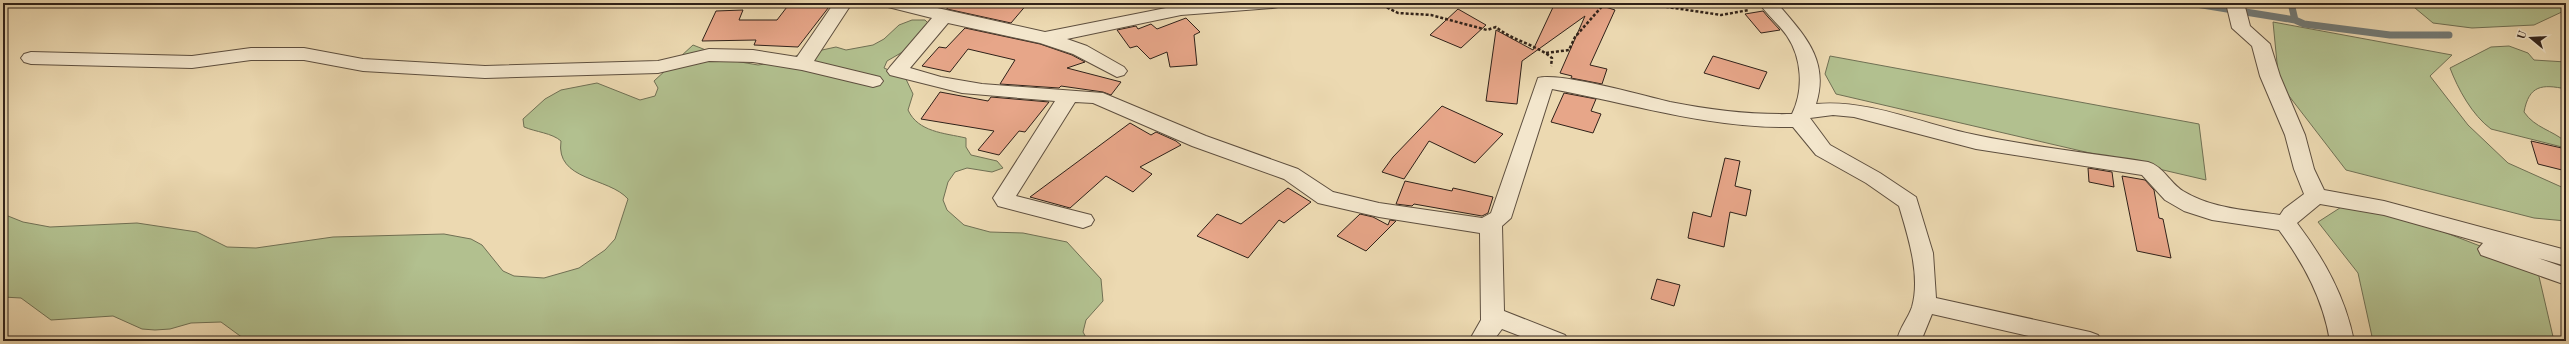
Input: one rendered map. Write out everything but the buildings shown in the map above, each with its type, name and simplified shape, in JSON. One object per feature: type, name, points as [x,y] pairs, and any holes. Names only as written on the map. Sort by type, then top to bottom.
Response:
[{"type":"street","points":[[802,64],[843,3]]},
{"type":"street","points":[[894,3],[944,16],[1045,38],[1080,50],[1117,71]]},
{"type":"street","points":[[1045,38],[1181,10],[1272,3]]},
{"type":"street","points":[[2235,3],[2241,28],[2261,44],[2270,76],[2295,135],[2304,169],[2316,196]]},
{"type":"street","points":[[1770,6],[1797,36],[1808,64],[1810,92],[1802,116]]},
{"type":"street","points":[[944,16],[897,71],[936,84],[998,93],[1069,94],[1096,97],[1199,142],[1291,174],[1326,198],[1379,210],[1484,226],[1491,225],[1500,218],[1545,82],[1666,108],[1747,121],[1802,116],[1833,109],[1854,111],[1976,142],[2148,170],[2173,195],[2192,206],[2212,213],[2286,223],[2323,279],[2337,319],[2342,341]]},
{"type":"street","points":[[31,58],[192,62],[251,54],[304,54],[363,65],[485,72],[658,67],[709,55],[753,56],[802,64],[873,81]]},
{"type":"street","points":[[1069,94],[1004,198],[1006,201],[1083,220]]},
{"type":"street","points":[[1802,116],[1823,150],[1873,178],[1908,202],[1923,259],[1924,304],[1919,321],[1912,328],[1909,341]]},
{"type":"street","points":[[2286,223],[2292,214],[2316,196],[2384,208],[2452,228],[2566,258]]},
{"type":"street","points":[[1487,332],[1491,225]]},
{"type":"street","points":[[2452,228],[2484,247],[2566,277]]},
{"type":"street","points":[[1924,304],[2090,341]]},
{"type":"street","points":[[1487,332],[1504,320],[1557,341]]},
{"type":"path","points":[[1378,3],[1398,13],[1436,16],[1487,30],[1496,27],[1502,32],[1540,47],[1552,58],[1552,64],[1545,82]]},
{"type":"path","points":[[1546,52],[1569,50],[1572,40],[1601,11],[1606,3]]},
{"type":"path","points":[[1641,3],[1721,14],[1770,6]]},
{"type":"green space","points":[[2409,3],[2566,3],[2566,10],[2534,25],[2472,28],[2433,23]]},
{"type":"green space","points":[[912,20],[925,20],[931,26],[906,50],[887,61],[884,68],[905,77],[913,94],[908,110],[912,117],[918,123],[932,130],[966,138],[966,147],[971,155],[997,161],[1003,168],[992,172],[967,168],[955,172],[948,182],[943,200],[947,210],[964,225],[990,232],[1023,233],[1067,242],[1101,279],[1103,301],[1086,320],[1083,332],[1088,341],[293,341],[279,338],[247,341],[221,322],[191,323],[170,329],[155,330],[142,329],[113,316],[51,320],[21,298],[3,297],[3,214],[23,222],[50,227],[137,223],[197,232],[227,247],[256,248],[333,237],[444,234],[471,239],[482,245],[503,271],[514,276],[544,278],[579,268],[605,250],[615,239],[628,199],[609,186],[585,177],[566,164],[561,154],[561,141],[557,138],[549,134],[524,127],[523,119],[545,99],[561,90],[597,83],[640,100],[655,96],[658,88],[654,81],[693,45],[716,54],[723,59],[758,65],[786,61],[798,55],[810,57],[822,50],[836,47],[846,50],[873,45],[884,39],[899,25]]},
{"type":"green space","points":[[2273,22],[2452,55],[2430,76],[2468,125],[2508,163],[2566,189],[2566,221],[2534,218],[2346,170],[2279,83]]},
{"type":"green space","points":[[2509,46],[2528,53],[2534,60],[2566,62],[2566,89],[2558,87],[2538,88],[2529,96],[2524,112],[2533,122],[2566,142],[2562,147],[2491,129],[2478,117],[2461,93],[2450,68],[2491,47]]},
{"type":"green space","points":[[1830,56],[2199,124],[2206,180],[1836,94],[1825,74]]},
{"type":"green space","points":[[2346,204],[2418,222],[2537,268],[2554,341],[2373,341],[2358,273],[2318,222]]},
{"type":"waterway","points":[[2190,3],[2295,20]]},
{"type":"waterway","points":[[2291,3],[2295,20]]},
{"type":"waterway","points":[[2295,20],[2304,24],[2390,35],[2449,35]]}]
